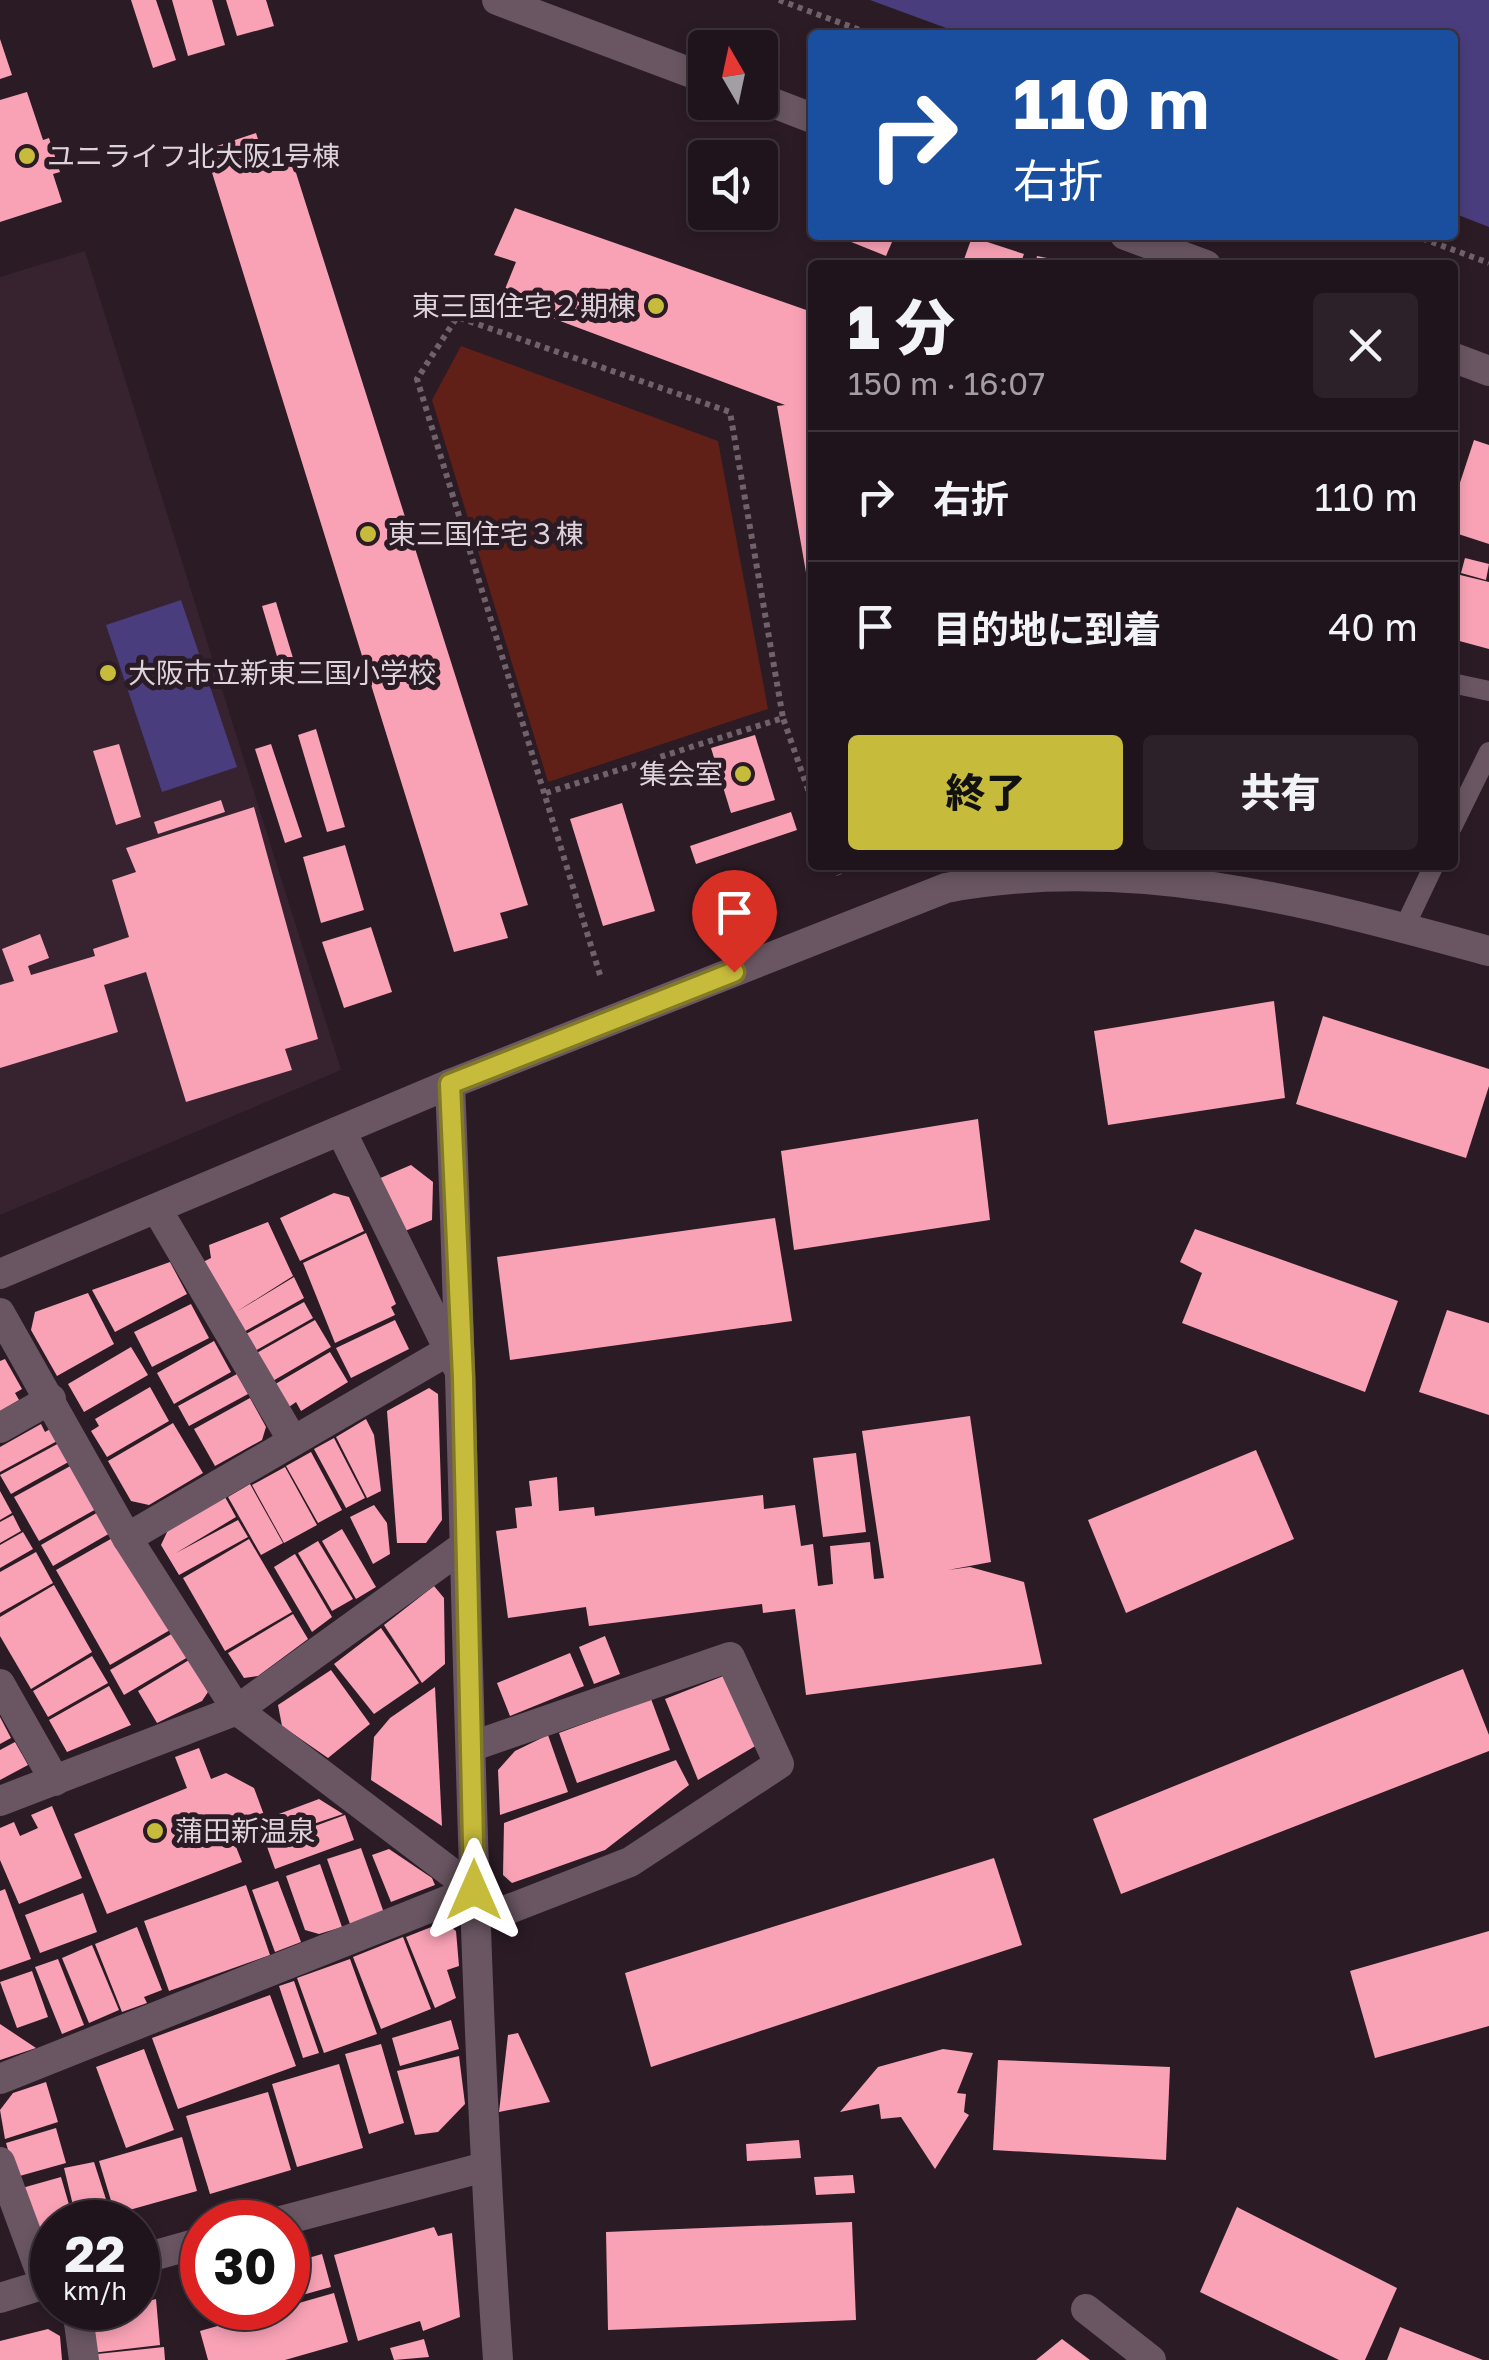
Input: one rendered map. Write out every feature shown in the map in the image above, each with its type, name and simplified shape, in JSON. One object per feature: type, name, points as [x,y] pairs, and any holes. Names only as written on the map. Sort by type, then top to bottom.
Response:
[{"type":"street","points":[[497,0],[688,72]]},
{"type":"street","points":[[778,105],[808,116]]},
{"type":"street","points":[[1139,240],[1193,260]]},
{"type":"street","points":[[1458,359],[1489,371]]},
{"type":"street","points":[[0,1274],[158,1211],[450,1084],[946,888],[1006,871],[1121,874],[1273,896],[1489,951]]},
{"type":"street","points":[[450,1084],[484,2167],[498,2360]]},
{"type":"street","points":[[342,1133],[456,1364]]},
{"type":"street","points":[[158,1211],[293,1441]]},
{"type":"street","points":[[0,1313],[127,1538],[238,1710],[474,1890]]},
{"type":"street","points":[[127,1538],[293,1441],[456,1364]]},
{"type":"street","points":[[0,1428],[51,1399]]},
{"type":"street","points":[[0,1801],[238,1710],[464,1546]]},
{"type":"street","points":[[473,1746],[730,1656],[779,1764],[630,1862],[499,1914]]},
{"type":"street","points":[[0,1684],[55,1781]]},
{"type":"street","points":[[0,2079],[474,1890]]},
{"type":"street","points":[[0,2162],[30,2236]]},
{"type":"street","points":[[310,2213],[484,2167]]},
{"type":"street","points":[[0,2298],[30,2291]]},
{"type":"street","points":[[1086,2309],[1151,2360]]},
{"type":"street","points":[[80,2330],[84,2360]]},
{"type":"lane","points":[[1458,684],[1489,691]]},
{"type":"lane","points":[[1458,815],[1489,752]]},
{"type":"lane","points":[[1404,928],[1432,870]]},
{"type":"path","points":[[779,0],[860,30]]},
{"type":"path","points":[[1427,240],[1489,263]]},
{"type":"path","points":[[600,975],[417,379],[457,316],[730,412],[783,718],[808,790]]},
{"type":"path","points":[[546,793],[783,718]]},
{"type":"path","points":[[836,870],[838,875]]},
{"type":"shaded area","points":[[870,0],[1489,0],[1489,227],[1458,215],[1458,30],[951,30]]},
{"type":"shaded area","name":"大阪市立新東三国小学校","points":[[85,251],[341,1070],[0,1215],[0,277]]},
{"type":"shaded area","points":[[461,346],[718,441],[768,709],[548,782],[432,400]]},
{"type":"shaded area","points":[[181,600],[237,767],[162,792],[106,625]]},
{"type":"building","points":[[131,0],[156,0],[176,60],[153,68]]},
{"type":"building","points":[[172,0],[212,0],[225,45],[188,56]]},
{"type":"building","points":[[226,0],[266,0],[274,26],[237,36]]},
{"type":"building","points":[[0,39],[12,75],[0,79]]},
{"type":"building","name":"ユニライフ北大阪1号棟","points":[[27,92],[43,140],[49,138],[60,172],[53,174],[62,202],[0,222],[0,100]]},
{"type":"building","name":"東三国住宅３棟","points":[[256,133],[266,164],[291,157],[528,905],[500,913],[508,938],[454,952],[205,150]]},
{"type":"building","name":"東三国住宅２期棟","points":[[515,208],[808,311],[808,584],[777,406],[785,405],[501,299],[516,262],[494,255]]},
{"type":"building","points":[[846,240],[893,240],[886,256]]},
{"type":"building","points":[[971,240],[1024,254],[1022,260],[964,260]]},
{"type":"building","points":[[1474,440],[1489,445],[1489,544],[1458,534],[1458,489]]},
{"type":"building","points":[[1465,558],[1489,564],[1486,580],[1461,573]]},
{"type":"building","points":[[1458,574],[1489,582],[1489,649],[1458,641]]},
{"type":"building","points":[[276,602],[293,658],[279,663],[262,606]]},
{"type":"building","points":[[316,729],[345,827],[327,832],[298,735]]},
{"type":"building","name":"集会室","points":[[755,735],[775,800],[731,813],[711,748]]},
{"type":"building","points":[[119,744],[141,817],[116,825],[93,751]]},
{"type":"building","points":[[271,744],[302,837],[285,843],[255,749]]},
{"type":"building","points":[[221,800],[225,812],[158,834],[154,822]]},
{"type":"building","points":[[622,803],[655,911],[603,926],[570,819]]},
{"type":"building","points":[[254,807],[318,1039],[285,1049],[292,1070],[186,1102],[146,972],[104,985],[118,1032],[0,1068],[0,985],[14,981],[2,949],[40,934],[49,958],[28,966],[31,975],[95,956],[93,949],[129,937],[112,880],[136,872],[126,848]]},
{"type":"building","points":[[791,812],[797,830],[696,864],[690,846]]},
{"type":"building","points":[[345,845],[364,910],[321,923],[303,857]]},
{"type":"building","points":[[371,927],[392,992],[344,1008],[322,942]]},
{"type":"building","points":[[1274,1001],[1285,1098],[1108,1125],[1094,1031]]},
{"type":"building","points":[[1323,1016],[1489,1069],[1489,1086],[1466,1158],[1296,1104]]},
{"type":"building","points":[[978,1119],[990,1220],[794,1250],[781,1151]]},
{"type":"building","points":[[411,1165],[433,1182],[432,1220],[400,1233],[378,1179]]},
{"type":"building","points":[[334,1193],[349,1197],[364,1231],[300,1261],[280,1218]]},
{"type":"building","points":[[775,1218],[792,1321],[510,1360],[497,1257]]},
{"type":"building","points":[[268,1222],[293,1276],[236,1312],[294,1277],[304,1298],[242,1333],[203,1262],[211,1258],[209,1245]]},
{"type":"building","points":[[1195,1229],[1398,1301],[1365,1392],[1182,1323],[1202,1273],[1180,1262]]},
{"type":"building","points":[[366,1233],[396,1304],[391,1307],[395,1315],[335,1343],[303,1263]]},
{"type":"building","points":[[170,1262],[187,1294],[115,1332],[92,1290]]},
{"type":"building","points":[[88,1293],[114,1344],[57,1376],[31,1330],[35,1312]]},
{"type":"building","points":[[304,1302],[313,1318],[253,1352],[244,1335]]},
{"type":"building","points":[[191,1304],[209,1338],[152,1367],[134,1332]]},
{"type":"building","points":[[1447,1310],[1489,1323],[1489,1415],[1419,1392]]},
{"type":"building","points":[[315,1320],[331,1347],[271,1382],[255,1354]]},
{"type":"building","points":[[395,1320],[409,1349],[351,1378],[336,1348]]},
{"type":"building","points":[[214,1341],[231,1372],[174,1404],[157,1373]]},
{"type":"building","points":[[131,1347],[148,1375],[84,1412],[68,1384]]},
{"type":"building","points":[[330,1352],[348,1382],[301,1411],[296,1402],[286,1409],[272,1386]]},
{"type":"building","points":[[5,1359],[22,1389],[15,1393],[19,1400],[0,1411],[0,1361]]},
{"type":"building","points":[[237,1374],[248,1394],[189,1426],[178,1406]]},
{"type":"building","points":[[150,1387],[169,1421],[107,1457],[91,1431],[99,1426],[95,1419]]},
{"type":"building","points":[[429,1388],[438,1394],[442,1520],[426,1543],[397,1543],[387,1411]]},
{"type":"building","points":[[250,1398],[266,1427],[262,1440],[215,1466],[194,1429]]},
{"type":"building","points":[[970,1416],[991,1562],[948,1570],[970,1567],[1024,1582],[1042,1664],[806,1695],[795,1609],[763,1613],[762,1604],[589,1626],[586,1607],[508,1618],[496,1531],[517,1528],[515,1508],[532,1506],[529,1481],[557,1477],[559,1511],[594,1507],[595,1516],[763,1495],[764,1509],[795,1505],[801,1546],[813,1544],[818,1586],[833,1584],[830,1546],[870,1542],[874,1579],[884,1578],[862,1431]]},
{"type":"building","points":[[366,1419],[374,1435],[381,1491],[367,1498],[336,1437]]},
{"type":"building","points":[[173,1423],[203,1473],[149,1505],[131,1501],[108,1461]]},
{"type":"building","points":[[41,1424],[45,1432],[52,1428],[59,1440],[0,1472],[0,1447]]},
{"type":"building","points":[[334,1438],[365,1498],[346,1508],[314,1449]]},
{"type":"building","points":[[61,1442],[72,1460],[11,1494],[0,1475]]},
{"type":"building","points":[[1256,1450],[1294,1539],[1126,1613],[1088,1520]]},
{"type":"building","points":[[311,1452],[342,1510],[318,1523],[286,1466]]},
{"type":"building","points":[[856,1453],[866,1532],[823,1537],[813,1458]]},
{"type":"building","points":[[74,1464],[98,1508],[39,1541],[14,1497]]},
{"type":"building","points":[[285,1467],[317,1525],[284,1543],[252,1485]]},
{"type":"building","points":[[250,1484],[283,1543],[261,1555],[228,1497]]},
{"type":"building","points":[[0,1491],[12,1513],[0,1520]]},
{"type":"building","points":[[225,1497],[236,1517],[176,1553],[238,1520],[248,1537],[179,1575],[161,1545],[168,1530]]},
{"type":"building","points":[[374,1505],[387,1523],[390,1554],[373,1564],[350,1517]]},
{"type":"building","points":[[100,1511],[112,1532],[53,1566],[41,1545]]},
{"type":"building","points":[[13,1515],[21,1531],[0,1543],[0,1522]]},
{"type":"building","points":[[342,1529],[376,1587],[356,1599],[322,1541]]},
{"type":"building","points":[[23,1532],[33,1549],[0,1568],[0,1545]]},
{"type":"building","points":[[116,1536],[170,1630],[110,1665],[56,1570]]},
{"type":"building","points":[[249,1539],[292,1612],[225,1651],[183,1578]]},
{"type":"building","points":[[318,1541],[353,1599],[332,1611],[298,1553]]},
{"type":"building","points":[[36,1552],[53,1583],[0,1613],[0,1572]]},
{"type":"building","points":[[295,1554],[332,1617],[312,1632],[274,1567]]},
{"type":"building","points":[[54,1585],[92,1652],[31,1689],[0,1636],[0,1617]]},
{"type":"building","points":[[434,1586],[444,1598],[445,1664],[422,1683],[384,1625]]},
{"type":"building","points":[[293,1614],[308,1639],[258,1676],[244,1678],[228,1653]]},
{"type":"building","points":[[381,1628],[419,1683],[374,1714],[334,1664]]},
{"type":"building","points":[[173,1633],[188,1657],[124,1695],[110,1670]]},
{"type":"building","points":[[605,1636],[620,1674],[594,1684],[579,1647]]},
{"type":"building","points":[[570,1653],[584,1686],[510,1716],[497,1683]]},
{"type":"building","points":[[92,1656],[108,1683],[48,1717],[33,1691]]},
{"type":"building","points":[[189,1660],[208,1692],[202,1701],[157,1723],[138,1691]]},
{"type":"building","points":[[1463,1669],[1489,1735],[1489,1751],[1121,1894],[1093,1819]]},
{"type":"building","points":[[331,1670],[370,1724],[328,1758],[282,1726],[278,1705]]},
{"type":"building","points":[[731,1673],[757,1745],[698,1780],[665,1699]]},
{"type":"building","points":[[109,1686],[131,1725],[67,1752],[49,1720]]},
{"type":"building","points":[[435,1687],[442,1826],[371,1780],[374,1737],[390,1718]]},
{"type":"building","points":[[651,1699],[670,1750],[577,1783],[559,1733]]},
{"type":"building","points":[[0,1717],[11,1738],[0,1744]]},
{"type":"building","points":[[548,1735],[568,1792],[500,1815],[498,1770],[515,1751]]},
{"type":"building","points":[[15,1742],[28,1765],[0,1780],[0,1750]]},
{"type":"building","name":"蒲田新温泉","points":[[199,1748],[211,1779],[226,1773],[254,1788],[264,1815],[229,1829],[242,1862],[107,1914],[74,1834],[187,1788],[175,1757]]},
{"type":"building","points":[[676,1760],[689,1785],[605,1850],[512,1883],[503,1875],[504,1823]]},
{"type":"building","points":[[319,1799],[343,1814],[263,1841],[262,1834],[245,1841],[241,1828]]},
{"type":"building","points":[[52,1806],[82,1878],[19,1904],[0,1860],[0,1828],[14,1822],[20,1836],[38,1828],[31,1815]]},
{"type":"building","points":[[345,1815],[354,1840],[275,1869],[266,1844]]},
{"type":"building","points":[[361,1848],[384,1913],[350,1924],[327,1859]]},
{"type":"building","points":[[389,1849],[432,1878],[435,1885],[391,1902],[372,1855]]},
{"type":"building","points":[[994,1858],[1022,1945],[651,2067],[625,1973]]},
{"type":"building","points":[[320,1864],[342,1927],[319,1934],[305,1930],[286,1876]]},
{"type":"building","points":[[278,1881],[301,1942],[275,1952],[252,1890]]},
{"type":"building","points":[[246,1885],[270,1955],[169,1991],[144,1921]]},
{"type":"building","points":[[5,1889],[31,1959],[0,1970],[0,1891]]},
{"type":"building","points":[[83,1893],[97,1932],[40,1953],[25,1915]]},
{"type":"building","points":[[444,1922],[456,1931],[459,1966],[447,1970],[456,1998],[435,2008],[406,1937]]},
{"type":"building","points":[[137,1927],[162,1990],[144,1997],[147,2003],[122,2012],[95,1944]]},
{"type":"building","points":[[1489,1931],[1489,2026],[1375,2058],[1350,1971]]},
{"type":"building","points":[[403,1937],[431,2009],[381,2029],[353,1957]]},
{"type":"building","points":[[92,1945],[119,2010],[89,2023],[62,1958]]},
{"type":"building","points":[[58,1959],[84,2025],[62,2034],[35,1967]]},
{"type":"building","points":[[350,1959],[377,2034],[324,2053],[297,1978]]},
{"type":"building","points":[[32,1971],[48,2017],[17,2028],[0,1982]]},
{"type":"building","points":[[294,1981],[319,2053],[303,2058],[279,1986]]},
{"type":"building","points":[[270,1995],[296,2066],[178,2109],[152,2038]]},
{"type":"building","points":[[451,2020],[459,2049],[400,2066],[392,2038]]},
{"type":"building","points":[[0,2024],[36,2048],[0,2060]]},
{"type":"building","points":[[518,2033],[550,2102],[499,2112],[508,2035]]},
{"type":"building","points":[[381,2044],[404,2123],[369,2134],[345,2054]]},
{"type":"building","points":[[144,2049],[174,2130],[126,2148],[96,2067]]},
{"type":"building","points":[[943,2049],[973,2053],[957,2093],[966,2094],[964,2112],[969,2115],[935,2169],[901,2117],[881,2119],[879,2104],[840,2112],[878,2067]]},
{"type":"building","points":[[459,2056],[465,2104],[438,2132],[415,2135],[397,2071]]},
{"type":"building","points":[[998,2060],[1170,2067],[1166,2160],[993,2150]]},
{"type":"building","points":[[339,2064],[363,2148],[297,2167],[272,2084]]},
{"type":"building","points":[[46,2082],[58,2122],[5,2139],[0,2110],[13,2093]]},
{"type":"building","points":[[268,2092],[291,2170],[210,2194],[186,2116]]},
{"type":"building","points":[[56,2128],[66,2163],[16,2177],[6,2143]]},
{"type":"building","points":[[182,2137],[197,2191],[160,2201],[111,2200],[99,2161]]},
{"type":"building","points":[[799,2140],[801,2158],[747,2161],[746,2144]]},
{"type":"building","points":[[94,2162],[106,2200],[72,2200],[64,2168]]},
{"type":"building","points":[[853,2175],[855,2193],[816,2195],[814,2177]]},
{"type":"building","points":[[61,2177],[68,2200],[30,2200],[30,2214],[22,2188]]},
{"type":"building","points":[[1237,2207],[1397,2288],[1365,2360],[1339,2360],[1200,2292]]},
{"type":"building","points":[[852,2222],[856,2320],[608,2330],[606,2232]]},
{"type":"building","points":[[434,2227],[438,2236],[452,2233],[460,2317],[423,2331],[420,2321],[358,2341],[334,2255]]},
{"type":"building","points":[[322,2254],[331,2287],[310,2293],[310,2258]]},
{"type":"building","points":[[334,2293],[348,2342],[285,2360],[208,2360],[200,2331],[310,2330],[310,2300]]},
{"type":"building","points":[[1400,2327],[1483,2360],[1387,2360]]},
{"type":"building","points":[[50,2330],[60,2336],[62,2360],[0,2360],[0,2341]]},
{"type":"building","points":[[90,2330],[159,2330],[160,2345],[92,2353]]},
{"type":"building","points":[[424,2339],[429,2357],[394,2360],[390,2348]]},
{"type":"building","points":[[1062,2339],[1090,2360],[1036,2360]]},
{"type":"building","points":[[164,2347],[165,2360],[97,2360],[97,2354]]},
{"type":"place","name":"ユニライフ北大阪1号棟","points":[[27,156]]},
{"type":"place","name":"東三国住宅２期棟","points":[[656,306]]},
{"type":"place","name":"東三国住宅３棟","points":[[368,534]]},
{"type":"place","name":"大阪市立新東三国小学校","points":[[108,673]]},
{"type":"place","name":"集会室","points":[[743,774]]},
{"type":"place","name":"蒲田新温泉","points":[[155,1831]]},
{"type":"route","points":[[474,1890],[463,1378],[450,1084],[734,972]]}]
